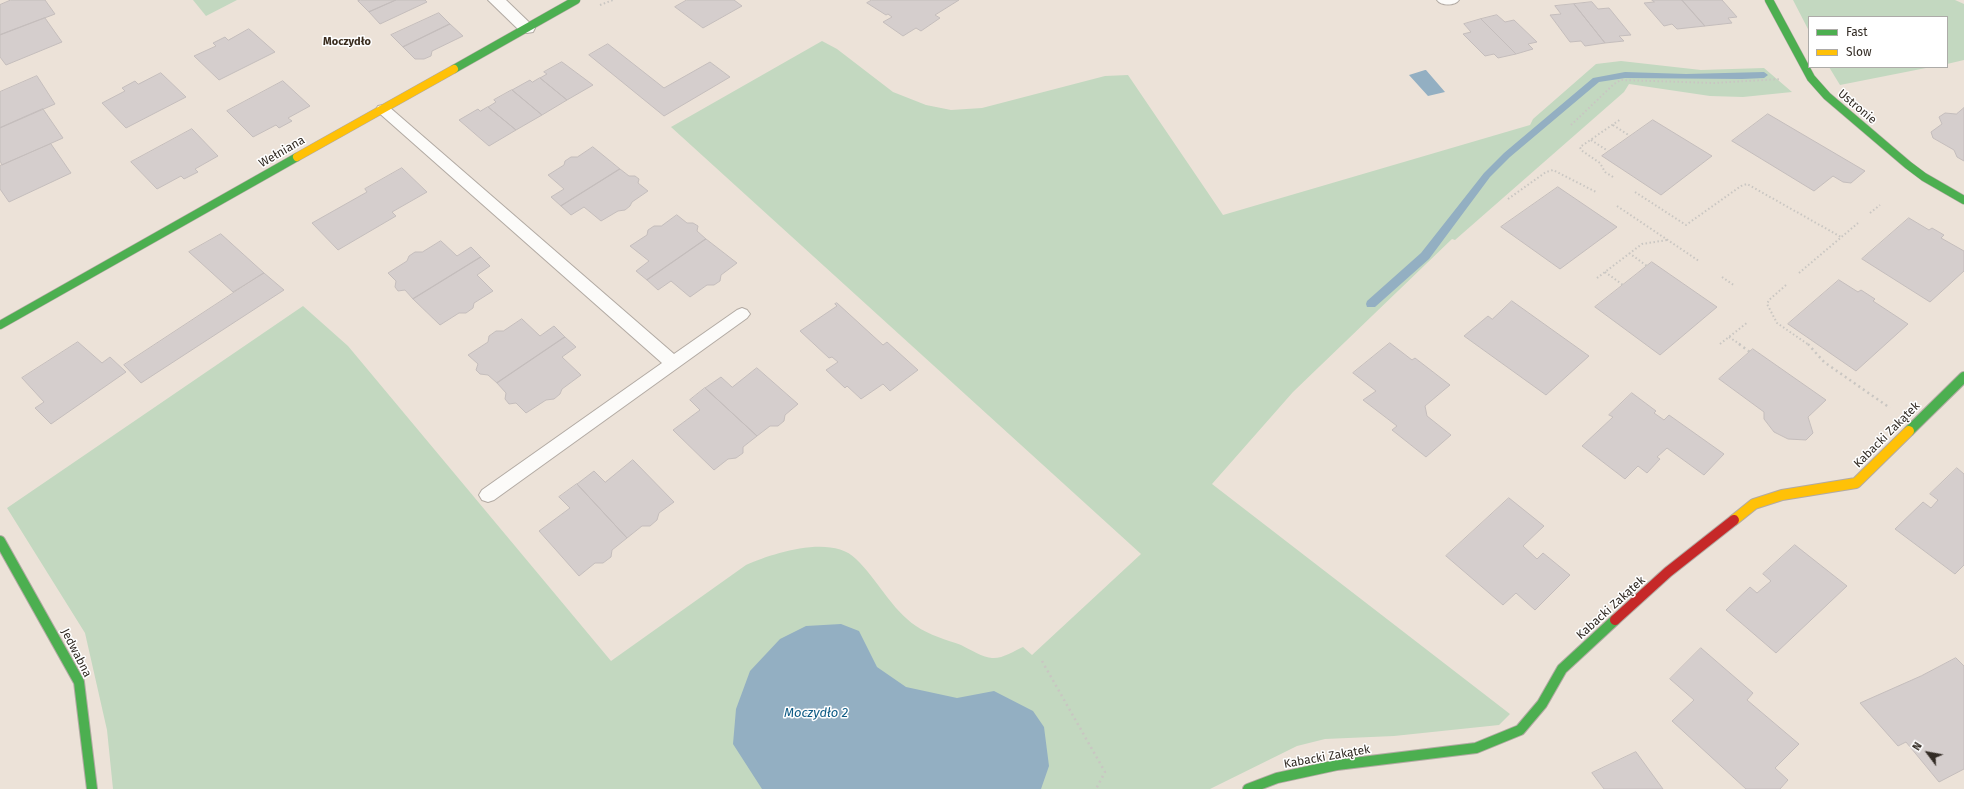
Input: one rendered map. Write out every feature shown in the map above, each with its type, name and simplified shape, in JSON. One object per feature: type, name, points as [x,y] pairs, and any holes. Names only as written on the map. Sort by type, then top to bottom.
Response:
[{"type":"street","points":[[496,0],[527,28]]},
{"type":"street","name":"Wełniana","points":[[0,325],[576,0]]},
{"type":"street","name":"Ustronie","points":[[1769,0],[1811,78],[1826,96],[1908,165],[1924,177],[1964,200]]},
{"type":"street","name":"Kabacki Zakątek","points":[[1248,789],[1277,778],[1336,765],[1476,748],[1520,730],[1542,704],[1562,669],[1668,572],[1754,504],[1782,495],[1856,483],[1964,376]]},
{"type":"street","name":"Jedwabna","points":[[0,541],[79,682],[92,789]]},
{"type":"lane","points":[[1443,0],[1453,0]]},
{"type":"lane","points":[[383,109],[673,363]]},
{"type":"lane","points":[[488,495],[742,314]]},
{"type":"path","points":[[1571,125],[1614,84],[1621,80],[1714,83],[1811,78]]},
{"type":"path","points":[[1613,176],[1605,172],[1600,163],[1581,150],[1580,147],[1621,119]]},
{"type":"path","points":[[1613,124],[1630,136]]},
{"type":"path","points":[[1591,140],[1608,151]]},
{"type":"path","points":[[1508,199],[1546,172],[1553,170],[1596,192]]},
{"type":"path","points":[[1635,192],[1686,225],[1741,186],[1747,184],[1777,202],[1794,208],[1841,237]]},
{"type":"path","points":[[1870,213],[1880,205]]},
{"type":"path","points":[[1617,206],[1699,261]]},
{"type":"path","points":[[1799,273],[1858,223]]},
{"type":"path","points":[[1597,278],[1642,244],[1667,240]]},
{"type":"path","points":[[1629,253],[1647,266]]},
{"type":"path","points":[[1605,272],[1623,285]]},
{"type":"path","points":[[1722,277],[1735,286]]},
{"type":"path","points":[[1786,285],[1768,300],[1767,304],[1777,323],[1810,346],[1824,362],[1893,409]]},
{"type":"path","points":[[1720,344],[1748,322]]},
{"type":"path","points":[[1729,337],[1750,352]]},
{"type":"path","points":[[1042,661],[1105,772],[1096,789]]},
{"type":"green space","points":[[193,0],[237,0],[206,16]]},
{"type":"green space","points":[[1793,0],[1955,0],[1964,4],[1964,60],[1948,64],[1948,16],[1808,16],[1808,29]]},
{"type":"green space","points":[[822,41],[837,49],[893,92],[926,105],[951,110],[982,108],[1105,76],[1128,75],[1223,215],[1530,125],[1533,119],[1596,64],[1621,61],[1701,70],[1764,68],[1792,92],[1743,97],[1710,96],[1629,84],[1624,92],[1455,240],[1452,239],[1293,392],[1212,484],[1510,714],[1499,725],[1394,736],[1325,739],[1297,746],[1210,789],[113,789],[107,730],[85,633],[7,508],[303,306],[348,346],[611,661],[746,565],[786,551],[818,547],[832,548],[845,552],[856,559],[899,611],[916,626],[927,632],[989,658],[1000,657],[1023,647],[1032,655],[1141,554],[671,127]]},
{"type":"green space","points":[[1830,68],[1926,68],[1840,85]]},
{"type":"water","points":[[1426,70],[1445,92],[1428,96],[1409,75]]},
{"type":"water","name":"Moczydło 2","points":[[841,624],[859,631],[877,667],[906,687],[957,698],[994,691],[1033,711],[1044,727],[1049,766],[1041,789],[762,789],[733,744],[736,709],[750,671],[780,639],[806,626]]},
{"type":"building","points":[[11,0],[45,0],[55,14],[0,35],[0,5]]},
{"type":"building","points":[[396,0],[369,12],[358,1]]},
{"type":"building","points":[[396,0],[425,0],[427,2],[380,24],[369,12]]},
{"type":"building","points":[[687,0],[734,0],[742,6],[703,28],[675,7]]},
{"type":"building","points":[[872,0],[959,0],[935,15],[940,18],[921,31],[916,28],[903,36],[883,22],[892,17],[867,3]]},
{"type":"building","points":[[1652,0],[1682,0],[1705,26],[1677,29],[1672,24],[1664,26],[1644,3],[1654,2]]},
{"type":"building","points":[[1682,0],[1722,0],[1737,17],[1728,18],[1732,23],[1705,26]]},
{"type":"building","points":[[1592,2],[1598,9],[1609,8],[1631,35],[1619,36],[1624,41],[1605,43],[1574,4]]},
{"type":"building","points":[[1574,4],[1605,43],[1585,46],[1581,41],[1570,42],[1550,15],[1561,14],[1555,6]]},
{"type":"building","points":[[439,13],[450,24],[403,47],[391,35]]},
{"type":"building","points":[[1497,15],[1505,22],[1514,20],[1537,42],[1528,44],[1533,49],[1516,54],[1481,19]]},
{"type":"building","points":[[45,18],[62,42],[6,65],[0,57],[0,35]]},
{"type":"building","points":[[1481,19],[1516,54],[1498,58],[1494,54],[1485,56],[1463,34],[1471,32],[1464,24]]},
{"type":"building","points":[[450,24],[463,36],[432,51],[431,56],[424,59],[415,59],[403,47]]},
{"type":"building","points":[[249,29],[275,52],[219,80],[194,56],[216,46],[213,43],[225,37],[228,40]]},
{"type":"building","points":[[608,44],[664,88],[710,62],[730,77],[664,116],[589,55]]},
{"type":"building","points":[[562,62],[593,85],[567,100],[540,78],[547,74],[544,72]]},
{"type":"building","points":[[161,73],[186,97],[126,128],[102,103],[125,91],[122,88],[135,81],[138,84]]},
{"type":"building","points":[[37,76],[55,104],[0,128],[0,92]]},
{"type":"building","points":[[540,78],[567,100],[542,115],[512,90],[530,80],[532,82]]},
{"type":"building","points":[[283,81],[310,106],[288,118],[292,121],[279,128],[276,125],[253,137],[227,111]]},
{"type":"building","points":[[512,90],[542,115],[516,130],[488,107],[496,102],[494,100]]},
{"type":"building","points":[[488,107],[516,130],[489,146],[459,120],[478,109],[480,111]]},
{"type":"building","points":[[1964,108],[1964,161],[1957,157],[1954,150],[1933,138],[1931,132],[1942,124],[1939,117],[1945,113],[1956,114]]},
{"type":"building","points":[[43,109],[63,138],[2,165],[0,161],[0,128]]},
{"type":"building","points":[[1768,114],[1865,171],[1851,183],[1843,182],[1833,176],[1814,191],[1732,141]]},
{"type":"building","points":[[1653,120],[1712,156],[1661,195],[1602,156]]},
{"type":"building","points":[[192,129],[218,156],[195,169],[198,172],[184,179],[181,176],[157,189],[131,162]]},
{"type":"building","points":[[51,144],[71,173],[9,202],[0,189],[0,166]]},
{"type":"building","points":[[593,147],[620,169],[561,206],[551,197],[564,189],[548,175],[564,165],[565,161],[571,157],[577,157]]},
{"type":"building","points":[[402,168],[427,192],[392,212],[396,216],[338,250],[312,223],[367,192],[365,189]]},
{"type":"building","points":[[620,169],[629,176],[635,176],[639,179],[638,183],[648,191],[632,202],[625,210],[618,211],[601,221],[584,207],[571,215],[561,206]]},
{"type":"building","points":[[1558,187],[1617,227],[1560,269],[1501,227]]},
{"type":"building","points":[[677,215],[687,223],[693,223],[698,226],[697,231],[706,239],[647,280],[636,271],[649,261],[630,246],[647,235],[648,230],[654,226],[661,226]]},
{"type":"building","points":[[1909,218],[1929,230],[1932,228],[1944,235],[1941,238],[1964,251],[1964,271],[1930,302],[1862,259]]},
{"type":"building","points":[[221,234],[264,273],[233,292],[189,252]]},
{"type":"building","points":[[706,239],[737,263],[721,275],[720,281],[714,285],[707,285],[690,297],[671,281],[658,290],[647,280]]},
{"type":"building","points":[[441,241],[457,256],[471,247],[481,257],[413,299],[405,290],[398,291],[395,287],[396,281],[388,273],[407,261],[409,256],[415,252],[422,252]]},
{"type":"building","points":[[481,257],[490,266],[477,275],[493,291],[474,303],[473,308],[466,313],[459,313],[440,325],[413,299]]},
{"type":"building","points":[[1652,262],[1717,307],[1660,355],[1595,307]]},
{"type":"building","points":[[264,273],[284,290],[141,383],[124,365]]},
{"type":"building","points":[[1839,280],[1858,292],[1861,290],[1875,299],[1873,301],[1908,324],[1856,371],[1788,324]]},
{"type":"building","points":[[1512,301],[1589,356],[1546,395],[1464,336],[1488,316],[1492,319]]},
{"type":"building","points":[[837,303],[883,345],[887,342],[918,370],[890,391],[883,384],[861,399],[847,386],[845,388],[826,370],[838,362],[832,357],[829,358],[800,331],[837,306],[835,304]]},
{"type":"building","points":[[522,319],[540,336],[554,326],[565,337],[497,383],[488,375],[480,374],[476,370],[478,364],[468,355],[488,342],[489,336],[496,331],[503,331]]},
{"type":"building","points":[[565,337],[576,347],[562,357],[581,375],[562,389],[560,394],[554,399],[546,400],[526,413],[516,403],[509,404],[505,399],[506,393],[497,383]]},
{"type":"building","points":[[78,342],[102,363],[110,357],[126,372],[51,424],[35,408],[44,402],[22,378]]},
{"type":"building","points":[[1390,343],[1412,360],[1415,358],[1450,385],[1425,406],[1427,416],[1451,435],[1426,457],[1392,430],[1397,426],[1363,400],[1376,391],[1353,373]]},
{"type":"building","points":[[1753,349],[1826,400],[1808,417],[1813,433],[1806,440],[1788,439],[1774,432],[1764,419],[1764,412],[1719,379]]},
{"type":"building","points":[[757,368],[798,404],[785,415],[784,421],[778,426],[770,426],[757,436],[705,388],[721,377],[732,387]]},
{"type":"building","points":[[705,388],[757,436],[743,447],[743,453],[736,458],[728,459],[714,470],[673,430],[700,410],[690,400]]},
{"type":"building","points":[[1632,393],[1656,411],[1654,413],[1664,420],[1669,415],[1724,454],[1704,475],[1667,448],[1657,457],[1660,459],[1647,473],[1638,466],[1625,479],[1582,446],[1613,417],[1609,415]]},
{"type":"building","points":[[633,460],[674,502],[659,513],[657,520],[650,526],[642,526],[627,538],[577,484],[594,471],[605,482]]},
{"type":"building","points":[[1957,468],[1964,474],[1964,565],[1955,574],[1895,529],[1923,502],[1931,508],[1938,500],[1930,494]]},
{"type":"building","points":[[577,484],[627,538],[612,550],[611,557],[603,563],[595,563],[579,576],[539,531],[570,508],[559,497]]},
{"type":"building","points":[[1509,498],[1544,526],[1523,546],[1537,559],[1543,553],[1570,575],[1535,610],[1516,593],[1503,605],[1446,556]]},
{"type":"building","points":[[1795,545],[1847,586],[1776,653],[1726,610],[1750,587],[1757,593],[1771,581],[1763,574]]},
{"type":"building","points":[[1701,648],[1753,693],[1747,700],[1799,744],[1775,768],[1788,780],[1780,789],[1746,789],[1672,721],[1694,700],[1670,679]]},
{"type":"building","points":[[1956,658],[1964,666],[1964,769],[1939,782],[1906,742],[1898,746],[1860,703],[1921,676]]},
{"type":"building","points":[[1636,752],[1663,789],[1604,789],[1592,773]]},
{"type":"waterway","points":[[1371,304],[1425,256],[1458,215],[1487,175],[1507,155],[1596,80],[1625,75],[1675,77],[1731,77],[1764,75]]},
{"type":"traffic: fast","points":[[454,69],[576,0]]},
{"type":"traffic: fast","points":[[1769,0],[1811,78],[1827,96],[1908,165],[1924,177],[1964,200]]},
{"type":"traffic: fast","points":[[0,325],[297,157]]},
{"type":"traffic: fast","points":[[1909,431],[1964,377]]},
{"type":"traffic: fast","points":[[0,541],[79,682],[92,789]]},
{"type":"traffic: fast","points":[[1248,789],[1277,778],[1337,765],[1476,748],[1520,730],[1542,704],[1562,669],[1615,620]]},
{"type":"traffic: slow","points":[[297,157],[454,69]]},
{"type":"traffic: slow","points":[[1734,520],[1754,504],[1782,495],[1856,483],[1909,431]]},
{"type":"traffic: jam","points":[[1615,620],[1668,572],[1734,520]]},
{"type":"district","name":"Moczydło","points":[[347,42]]}]
